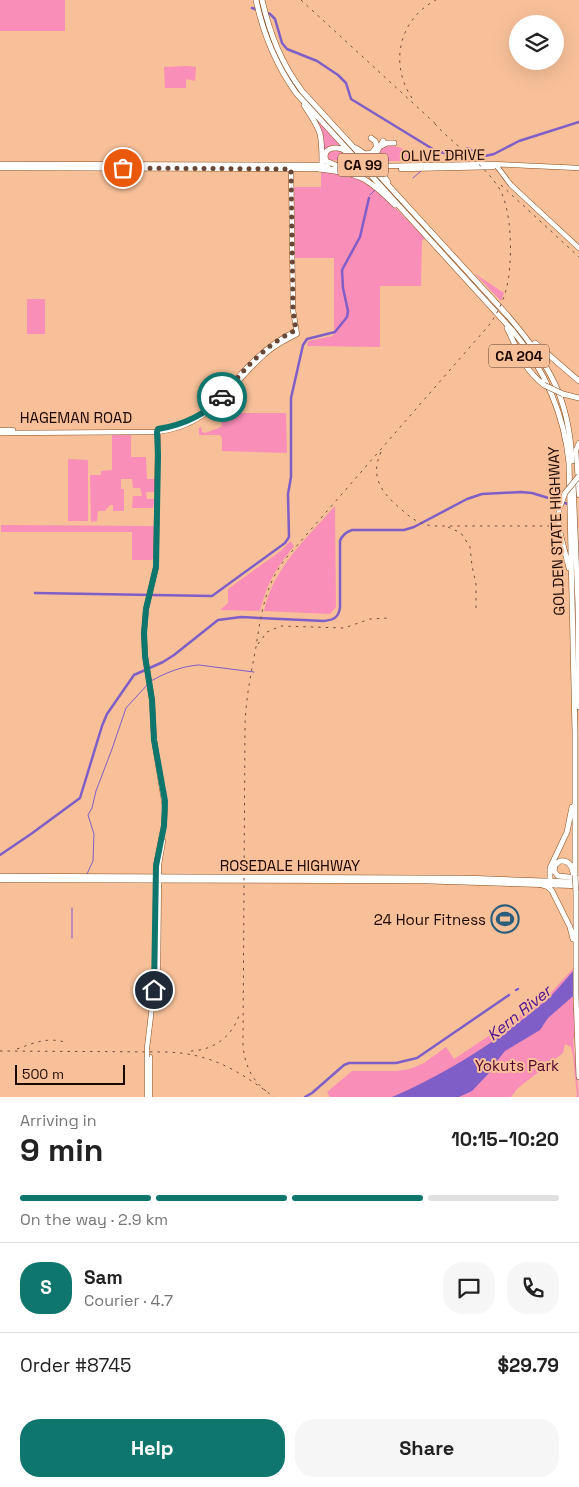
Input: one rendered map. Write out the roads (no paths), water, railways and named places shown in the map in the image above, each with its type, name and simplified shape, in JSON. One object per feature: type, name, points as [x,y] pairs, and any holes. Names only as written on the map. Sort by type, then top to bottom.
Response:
[{"type":"highway","name":"GOLDEN STATE HIGHWAY","points":[[262,0],[263,16],[271,48],[284,75],[296,93],[430,238],[530,352],[552,394],[564,430],[571,478]]},
{"type":"highway","name":"GOLDEN STATE HIGHWAY","points":[[257,3],[282,61],[302,91],[508,316],[540,355],[561,397],[569,425],[579,707]]},
{"type":"highway","points":[[296,93],[320,130],[322,140],[321,167]]},
{"type":"highway","points":[[320,112],[360,152],[372,153],[387,143],[394,143]]},
{"type":"highway","points":[[371,138],[378,148]]},
{"type":"highway","points":[[382,140],[374,156],[376,165],[403,202]]},
{"type":"highway","points":[[339,167],[325,160],[326,152],[333,148],[344,150],[383,188]]},
{"type":"highway","points":[[321,167],[339,167]]},
{"type":"highway","points":[[321,167],[352,174],[372,183],[423,234],[430,238]]},
{"type":"highway","name":"CA 204","points":[[508,316],[552,359],[579,381]]},
{"type":"highway","name":"CA 204","points":[[503,321],[524,364],[533,376],[544,385],[561,393],[579,397]]},
{"type":"highway","points":[[576,602],[559,529],[559,510],[565,493],[579,476]]},
{"type":"highway","name":"GOLDEN STATE HIGHWAY","points":[[576,602],[574,781],[577,877],[575,892],[576,962]]},
{"type":"highway","points":[[556,885],[550,880],[550,868],[568,828],[574,781]]},
{"type":"highway","points":[[560,860],[567,862],[577,877],[558,876],[554,871],[555,864],[560,860]]},
{"type":"highway","points":[[539,884],[550,889],[564,913],[572,934],[576,962],[579,1077]]},
{"type":"main road","points":[[141,168],[153,165]]},
{"type":"main road","points":[[0,166],[257,165],[291,167]]},
{"type":"main road","points":[[246,168],[257,165]]},
{"type":"main road","points":[[426,169],[450,165]]},
{"type":"main road","points":[[496,165],[510,185],[579,248]]},
{"type":"main road","name":"OLIVE DRIVE","points":[[381,167],[426,169],[493,167],[496,165]]},
{"type":"main road","name":"OLIVE DRIVE","points":[[339,167],[496,165],[579,168]]},
{"type":"main road","points":[[0,166],[141,168],[321,167]]},
{"type":"main road","name":"HAGEMAN ROAD","points":[[0,432],[158,431],[184,426],[206,414],[218,404],[263,356],[296,332],[293,310],[291,167]]},
{"type":"main road","points":[[74,432],[89,429]]},
{"type":"main road","name":"HAGEMAN ROAD","points":[[0,432],[89,429],[158,431]]},
{"type":"main road","points":[[120,432],[135,431],[136,429]]},
{"type":"main road","points":[[156,580],[158,431]]},
{"type":"main road","points":[[149,1048],[154,990],[159,860],[167,821],[168,802],[157,740],[156,706],[148,668],[145,629],[146,609],[156,580],[158,563],[161,459],[158,431]]},
{"type":"main road","points":[[579,443],[576,450],[579,495]]},
{"type":"main road","points":[[156,524],[158,546]]},
{"type":"main road","points":[[148,668],[145,629],[156,562]]},
{"type":"main road","points":[[426,873],[427,876],[452,878]]},
{"type":"main road","name":"ROSEDALE HIGHWAY","points":[[0,878],[452,878],[550,880],[577,877]]},
{"type":"main road","points":[[149,1097],[148,1056],[158,984],[158,878]]},
{"type":"main road","points":[[426,882],[428,880],[452,878]]},
{"type":"main road","name":"ROSEDALE HIGHWAY","points":[[378,879],[579,886]]},
{"type":"main road","points":[[155,937],[157,937],[158,949]]},
{"type":"waterway","points":[[252,8],[270,14],[275,19],[282,43],[287,49],[317,61],[338,75],[346,83],[351,99],[436,151],[457,156],[468,148],[478,155],[485,156],[494,154],[519,141],[579,122]]},
{"type":"waterway","points":[[413,178],[421,171]]},
{"type":"waterway","points":[[370,195],[376,189]]},
{"type":"waterway","points":[[35,593],[212,596],[285,543],[289,537],[288,494],[291,477],[291,398],[303,345],[307,339],[335,332],[347,317],[348,311],[343,288],[342,270],[360,237],[369,198]]},
{"type":"waterway","points":[[0,855],[80,798],[107,714],[134,675],[174,655],[218,620],[241,617],[324,621],[335,617],[340,607],[340,541],[346,533],[352,530],[404,530],[414,527],[467,499],[482,494],[532,493],[568,504]]},
{"type":"waterway","points":[[151,681],[174,670],[199,665],[254,672]]},
{"type":"waterway","points":[[87,874],[93,861],[94,834],[88,815],[126,708],[148,684]]},
{"type":"waterway","points":[[72,908],[72,938]]},
{"type":"waterway","points":[[305,1097],[349,1063],[396,1063],[417,1058],[509,995]]},
{"type":"railway","points":[[301,0],[439,127]]},
{"type":"railway","points":[[412,98],[405,85],[401,71],[402,43],[406,30],[413,19],[423,8],[436,0]]},
{"type":"railway","points":[[266,1091],[249,1070],[243,1044],[245,724],[249,686],[265,600],[274,578],[287,557],[490,324],[505,294],[508,279],[510,266],[509,221],[502,195],[497,185],[484,169],[434,123]]},
{"type":"railway","points":[[501,185],[579,257]]},
{"type":"railway","points":[[381,452],[377,470],[377,478],[380,485],[395,504],[421,523],[434,526],[552,526]]},
{"type":"railway","points":[[448,527],[461,533],[470,547],[476,584],[476,613]]},
{"type":"railway","points":[[258,644],[267,632],[281,626],[344,628],[370,619],[389,618]]},
{"type":"railway","points":[[191,1051],[208,1048],[222,1040],[233,1028],[240,1012]]},
{"type":"railway","points":[[17,1049],[46,1040],[65,1042]]},
{"type":"railway","points":[[0,1051],[181,1053],[224,1065],[249,1079],[274,1097]]},
{"type":"place","name":"24 Hour Fitness","points":[[505,919]]},
{"type":"water label","name":"Kern River","points":[[519,1013]]},
{"type":"park label","name":"Yokuts Park","points":[[517,1065]]}]
